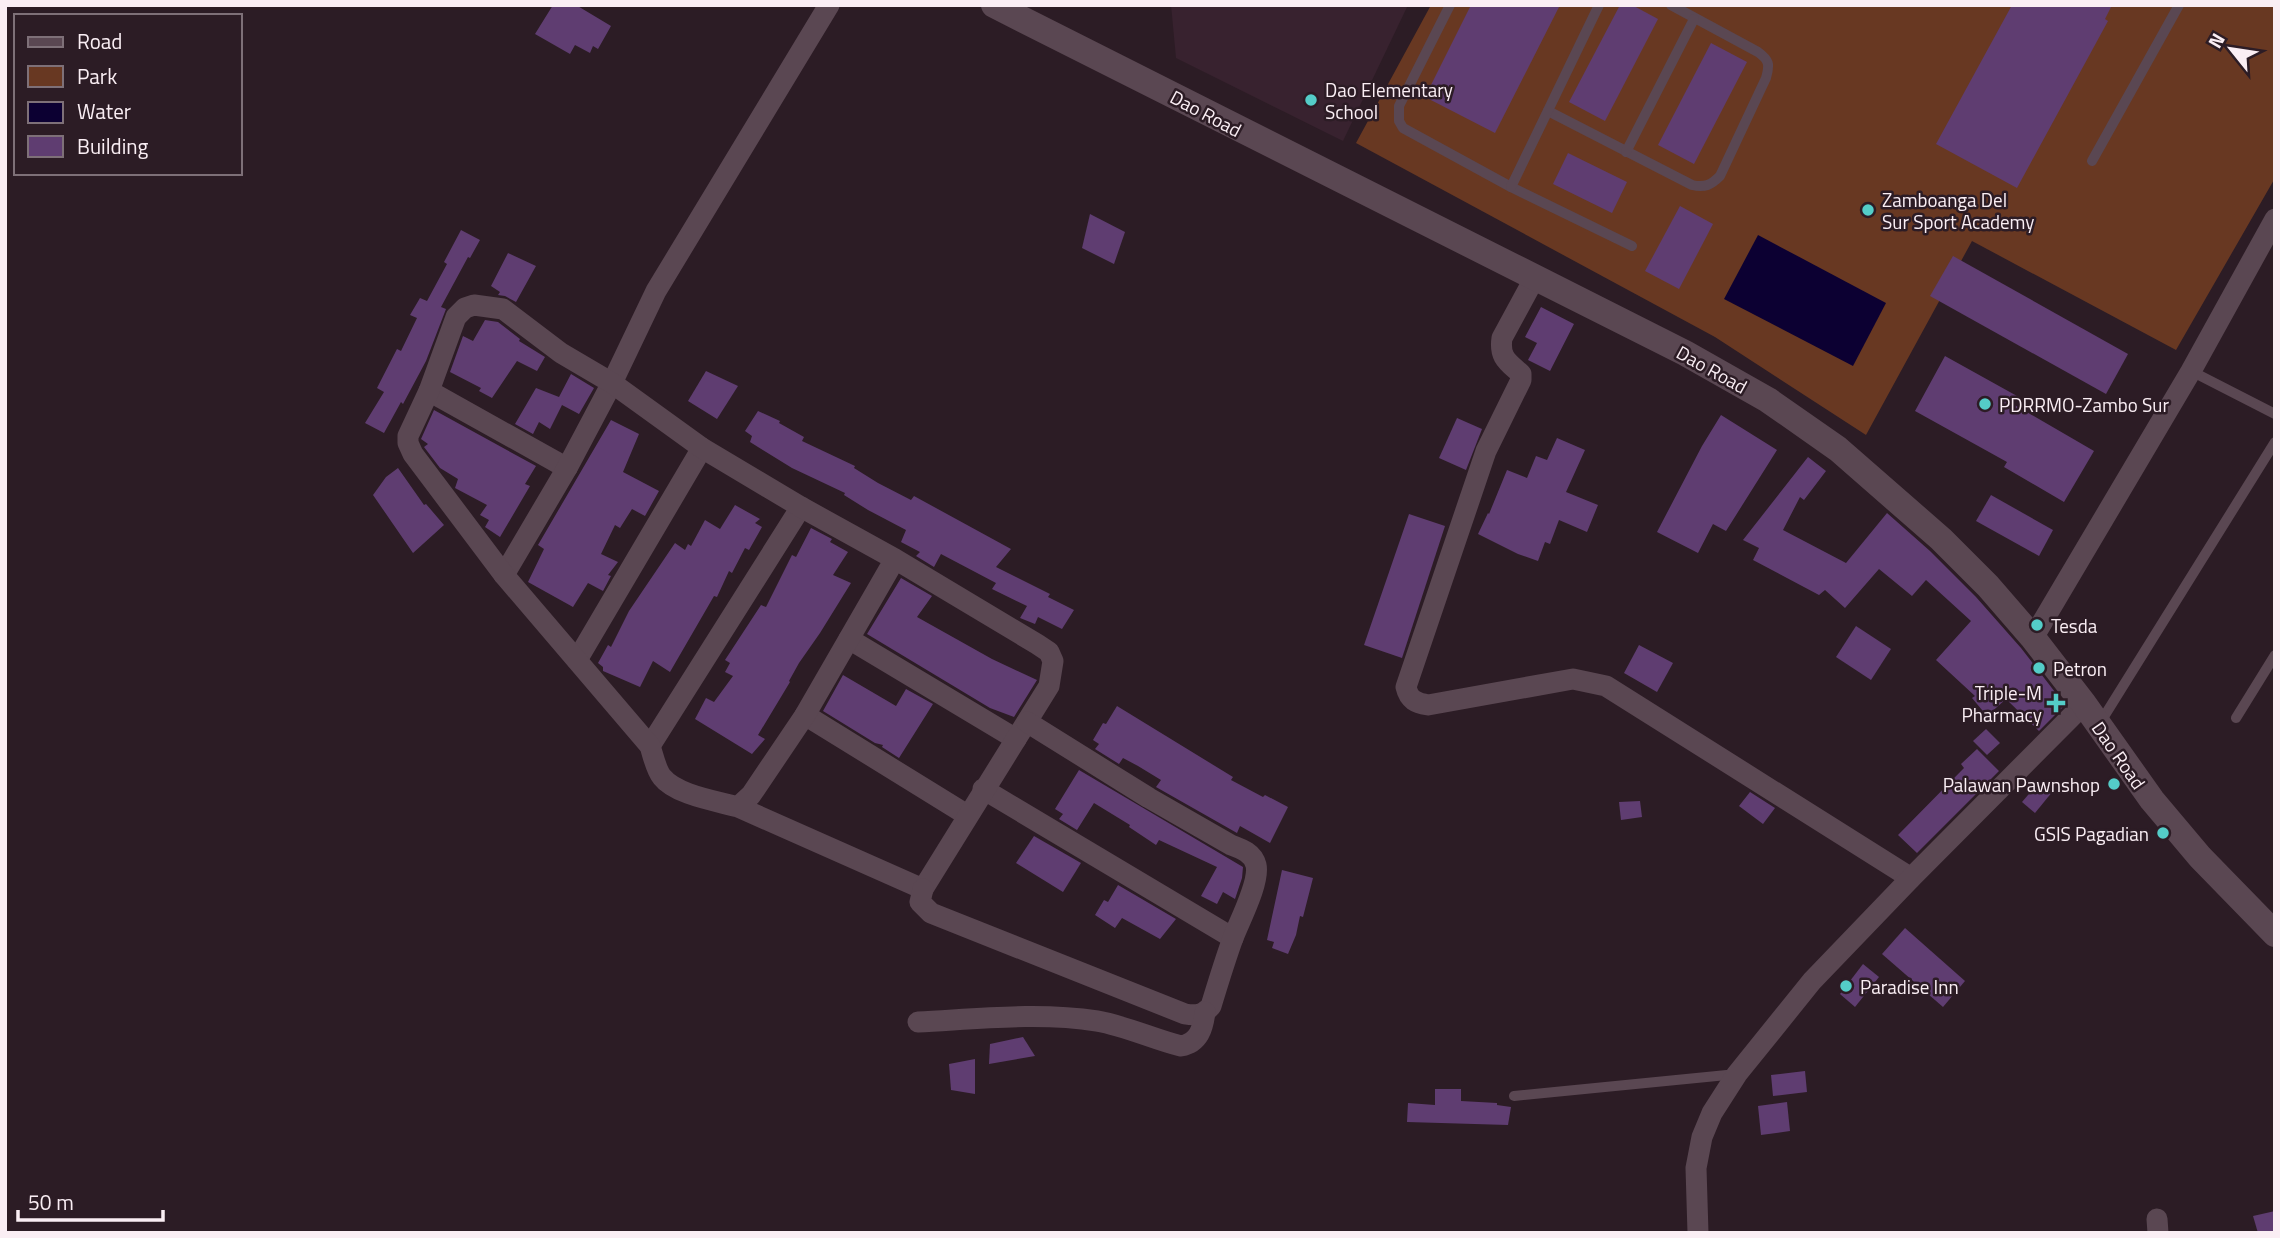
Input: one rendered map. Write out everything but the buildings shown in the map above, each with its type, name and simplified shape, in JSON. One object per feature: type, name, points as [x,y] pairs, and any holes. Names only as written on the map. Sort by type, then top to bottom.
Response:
[{"type":"street","points":[[504,575],[567,468],[612,383],[656,290],[829,5]]},
{"type":"street","name":"Dao Road","points":[[994,5],[1685,353],[1768,400],[1838,449],[1941,539],[1988,586],[2033,638],[2152,800],[2200,857],[2275,934]]},
{"type":"street","points":[[2033,638],[2191,371],[2275,219]]},
{"type":"street","points":[[1534,279],[1502,338],[1504,360],[1521,374],[1521,380],[1486,451],[1406,687],[1408,695],[1413,701],[1428,705],[1573,679],[1606,686],[1911,878]]},
{"type":"street","points":[[849,639],[1022,730],[1149,798],[1253,857],[1257,867],[1255,879],[1211,1006],[1205,1012],[1196,1016],[1185,1014],[931,913],[920,902],[923,889],[983,789],[1022,730],[1052,680],[1054,661],[1049,652],[895,559],[702,448],[612,383],[561,353],[503,309],[474,305],[465,308],[457,317],[429,391],[408,436],[408,443],[413,454],[504,575],[650,746],[661,777],[677,789],[738,807],[923,889]]},
{"type":"street","points":[[429,391],[567,468]]},
{"type":"street","points":[[577,660],[702,448]]},
{"type":"street","points":[[650,746],[801,507]]},
{"type":"street","points":[[738,807],[751,796],[805,715],[895,559]]},
{"type":"street","points":[[805,715],[967,815]]},
{"type":"street","points":[[1698,1233],[1696,1168],[1702,1138],[1712,1113],[1737,1074],[1812,981],[1911,878],[2091,715]]},
{"type":"street","points":[[983,789],[1233,938]]},
{"type":"street","points":[[918,1022],[1031,1017],[1082,1019],[1114,1024],[1181,1046],[1189,1045],[1197,1037],[1203,1027],[1205,1012]]},
{"type":"lane","points":[[1450,5],[1399,106],[1399,121],[1403,128],[1511,187],[1632,246]]},
{"type":"lane","points":[[1511,187],[1599,5]]},
{"type":"lane","points":[[1548,111],[1692,185],[1702,187],[1712,183],[1720,176],[1770,67],[1767,59],[1758,52],[1671,5]]},
{"type":"lane","points":[[2092,161],[2179,5]]},
{"type":"lane","points":[[1626,152],[1694,19]]},
{"type":"lane","points":[[2191,371],[2275,414]]},
{"type":"lane","points":[[2091,715],[2263,464],[2275,442]]},
{"type":"lane","points":[[2263,464],[2275,465]]},
{"type":"lane","points":[[2236,718],[2275,655]]},
{"type":"lane","points":[[1514,1096],[1737,1074]]},
{"type":"shaded area","name":"Dao Elementary School","points":[[1171,5],[1408,5],[1343,141],[1176,58]]},
{"type":"green space","name":"Zamboanga Del Sur Sport Academy","points":[[1431,5],[2275,5],[2275,178],[2176,350],[1972,241],[1866,435],[1715,337],[1356,143]]},
{"type":"water","points":[[1758,235],[1886,303],[1853,366],[1724,299]]},
{"type":"place","name":"Dao Elementary School","points":[[1311,100]]},
{"type":"place","name":"Zamboanga Del Sur Sport Academy","points":[[1868,210]]},
{"type":"place","name":"PDRRMO-Zambo Sur","points":[[1985,404]]},
{"type":"place","name":"Tesda","points":[[2037,625]]},
{"type":"place","name":"Petron","points":[[2039,668]]},
{"type":"place","name":"Triple-M Pharmacy","points":[[2056,703]]},
{"type":"place","name":"Palawan Pawnshop","points":[[2114,784]]},
{"type":"place","name":"GSIS Pagadian","points":[[2163,833]]},
{"type":"place","name":"Paradise Inn","points":[[1846,986]]}]
